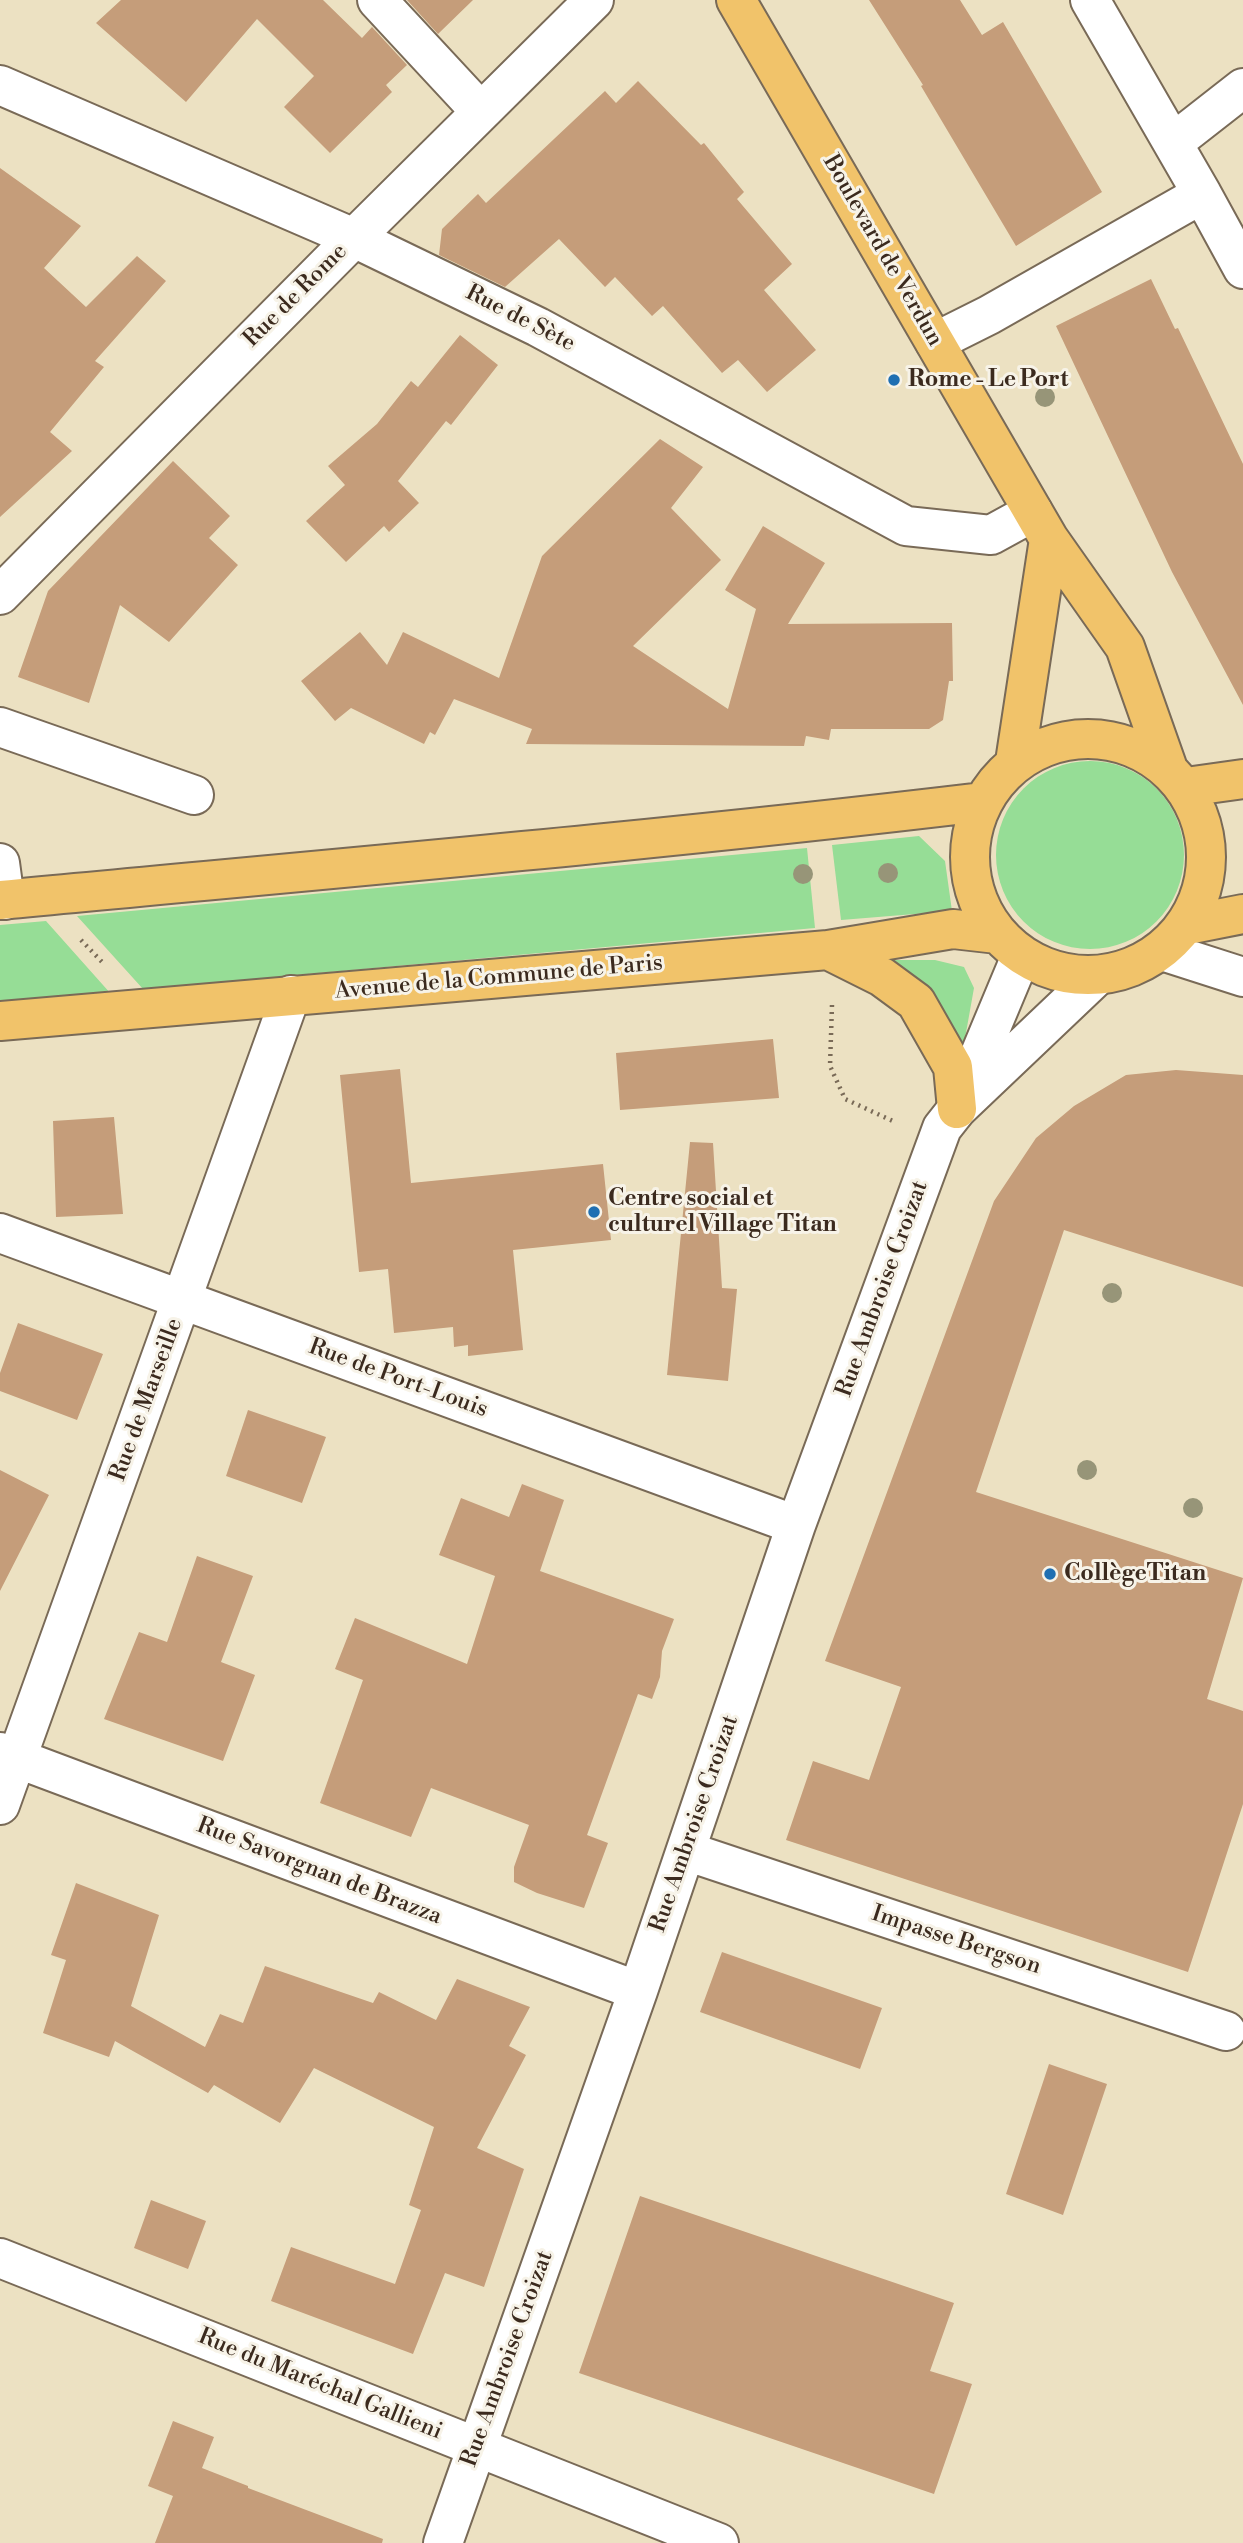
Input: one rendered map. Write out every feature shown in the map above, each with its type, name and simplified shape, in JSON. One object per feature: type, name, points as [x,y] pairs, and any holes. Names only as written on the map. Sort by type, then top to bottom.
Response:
[{"type":"main road","name":"Boulevard de Verdun","points":[[736,0],[1041,526],[1125,647],[1177,777]]},
{"type":"main road","points":[[1015,762],[1041,526]]},
{"type":"main road","points":[[1175,938],[1205,880],[1205,832],[1177,777],[1133,745],[1092,737],[1051,743],[1015,762],[982,802],[969,847],[975,893],[1009,945],[1057,973],[1097,976],[1119,973],[1175,938],[1243,914]]},
{"type":"main road","points":[[1177,777],[1243,779]]},
{"type":"main road","points":[[2,888],[293,874],[819,822],[982,802]]},
{"type":"main road","name":"Avenue de la Commune de Paris","points":[[0,1021],[828,950],[953,929],[1009,945]]},
{"type":"main road","points":[[828,950],[881,977],[916,1002],[953,1068],[957,1109]]},
{"type":"street","points":[[377,0],[481,112]]},
{"type":"street","name":"Rue de Rome","points":[[0,595],[594,0]]},
{"type":"street","points":[[1090,0],[1174,142],[1243,269]]},
{"type":"street","name":"Rue de Sète","points":[[0,85],[354,238],[538,327],[906,526],[991,535],[1041,526]]},
{"type":"street","points":[[1174,142],[1243,89]]},
{"type":"street","points":[[935,342],[989,315],[1202,194]]},
{"type":"street","points":[[0,727],[194,795]]},
{"type":"street","points":[[1175,938],[1243,977]]},
{"type":"street","name":"Rue Ambroise Croizat","points":[[957,1109],[1009,945]]},
{"type":"street","name":"Rue Ambroise Croizat","points":[[443,2543],[638,1992],[796,1525],[942,1128],[957,1109],[1097,976]]},
{"type":"street","name":"Rue de Marseille","points":[[0,1805],[9,1755],[183,1301],[291,995]]},
{"type":"street","name":"Rue de Port-Louis","points":[[0,1233],[796,1525]]},
{"type":"street","name":"Rue Savorgnan de Brazza","points":[[9,1755],[638,1992]]},
{"type":"street","name":"Impasse Bergson","points":[[686,1850],[1226,2031]]},
{"type":"street","name":"Rue du Maréchal Gallieni","points":[[0,2258],[719,2543]]},
{"type":"path","points":[[79,937],[105,965]]},
{"type":"path","points":[[832,1004],[830,1066],[845,1099],[899,1124]]},
{"type":"green space","points":[[1090,761],[1126,768],[1157,788],[1177,819],[1184,855],[1177,891],[1157,922],[1126,942],[1090,949],[1054,942],[1023,922],[1003,891],[996,855],[1003,819],[1023,788],[1054,768]]},
{"type":"green space","points":[[919,836],[945,861],[952,911],[841,920],[832,845]]},
{"type":"green space","points":[[807,848],[815,928],[143,989],[77,916]]},
{"type":"green space","points":[[46,921],[111,994],[0,1005],[0,925]]},
{"type":"green space","points":[[887,960],[935,960],[964,967],[974,988],[962,1055]]},
{"type":"building","points":[[121,0],[323,0],[362,38],[372,27],[407,65],[386,85],[392,92],[330,153],[284,107],[314,76],[257,19],[186,102],[96,23]]},
{"type":"building","points":[[407,0],[473,0],[438,34]]},
{"type":"building","points":[[869,0],[960,0],[982,35],[1003,22],[1102,192],[1016,246],[921,86],[923,85]]},
{"type":"building","points":[[638,81],[701,145],[704,143],[744,192],[737,199],[792,264],[764,290],[816,350],[767,392],[738,360],[722,373],[663,306],[652,316],[615,277],[605,287],[559,239],[505,287],[439,255],[442,229],[478,194],[486,203],[605,91],[616,103]]},
{"type":"building","points":[[0,168],[81,226],[44,268],[86,307],[137,256],[166,281],[95,361],[104,367],[50,432],[72,451],[0,517]]},
{"type":"building","points":[[1151,279],[1175,329],[1178,328],[1243,464],[1243,705],[1172,572],[1056,326]]},
{"type":"building","points":[[460,335],[498,365],[451,425],[446,421],[398,481],[419,503],[389,532],[384,526],[346,562],[306,521],[345,485],[328,466],[377,424],[411,381],[418,387]]},
{"type":"building","points":[[660,439],[703,467],[671,508],[721,560],[633,646],[728,709],[756,609],[725,590],[763,526],[825,563],[788,624],[952,623],[953,681],[949,681],[943,720],[929,729],[831,729],[829,740],[806,736],[804,746],[526,744],[532,729],[454,699],[435,735],[430,732],[424,744],[351,708],[335,721],[301,681],[360,632],[387,665],[403,632],[499,678],[542,556]]},
{"type":"building","points":[[173,461],[230,516],[209,538],[238,565],[169,642],[120,605],[89,703],[18,677],[48,591]]},
{"type":"building","points":[[773,1039],[779,1098],[620,1110],[616,1053]]},
{"type":"building","points":[[400,1069],[411,1183],[603,1164],[611,1240],[513,1250],[523,1350],[468,1356],[468,1345],[454,1347],[453,1327],[394,1333],[388,1269],[359,1272],[340,1075]]},
{"type":"building","name":"CollègeTitan","points":[[1176,1070],[1243,1075],[1243,1287],[1064,1230],[976,1492],[1243,1578],[1207,1699],[1243,1711],[1243,1804],[1188,1972],[786,1840],[813,1761],[869,1780],[901,1687],[825,1661],[994,1201],[1036,1138],[1074,1106],[1126,1075]]},
{"type":"building","points":[[114,1117],[123,1214],[56,1217],[53,1121]]},
{"type":"building","points":[[690,1142],[713,1143],[722,1288],[737,1289],[728,1381],[667,1375]]},
{"type":"building","points":[[18,1323],[103,1354],[77,1420],[0,1391],[0,1373]]},
{"type":"building","points":[[248,1410],[326,1437],[302,1503],[226,1476]]},
{"type":"building","points":[[0,1470],[49,1495],[0,1591]]},
{"type":"building","points":[[522,1484],[564,1500],[540,1571],[674,1619],[662,1651],[660,1677],[652,1699],[638,1694],[587,1835],[608,1843],[584,1908],[537,1893],[514,1882],[514,1867],[529,1825],[431,1788],[411,1837],[320,1803],[363,1680],[335,1669],[355,1618],[467,1664],[495,1576],[439,1555],[461,1498],[509,1517]]},
{"type":"building","points":[[197,1556],[253,1576],[221,1662],[255,1675],[223,1761],[104,1719],[139,1632],[167,1642]]},
{"type":"building","points":[[76,1883],[159,1915],[131,2006],[205,2047],[220,2014],[243,2023],[265,1966],[373,2003],[379,1992],[436,2020],[457,1979],[530,2007],[509,2046],[526,2055],[477,2148],[524,2169],[484,2287],[445,2273],[413,2354],[271,2301],[291,2247],[395,2284],[421,2210],[409,2205],[434,2127],[314,2068],[280,2123],[214,2085],[208,2093],[115,2041],[109,2057],[43,2033],[66,1960],[51,1955]]},
{"type":"building","points":[[722,1952],[882,2008],[860,2069],[700,2012]]},
{"type":"building","points":[[1049,2064],[1107,2084],[1063,2215],[1006,2194]]},
{"type":"building","points":[[640,2196],[954,2303],[930,2371],[972,2384],[934,2494],[579,2373]]},
{"type":"building","points":[[151,2200],[206,2221],[188,2269],[134,2248]]},
{"type":"building","points":[[173,2421],[214,2437],[202,2468],[383,2539],[382,2543],[155,2543],[173,2496],[148,2486]]},
{"type":"place","name":"Rome - Le Port","points":[[894,380]]},
{"type":"place","name":"Centre social et culturel Village Titan","points":[[594,1212]]},
{"type":"place","name":"CollègeTitan","points":[[1050,1574]]}]
